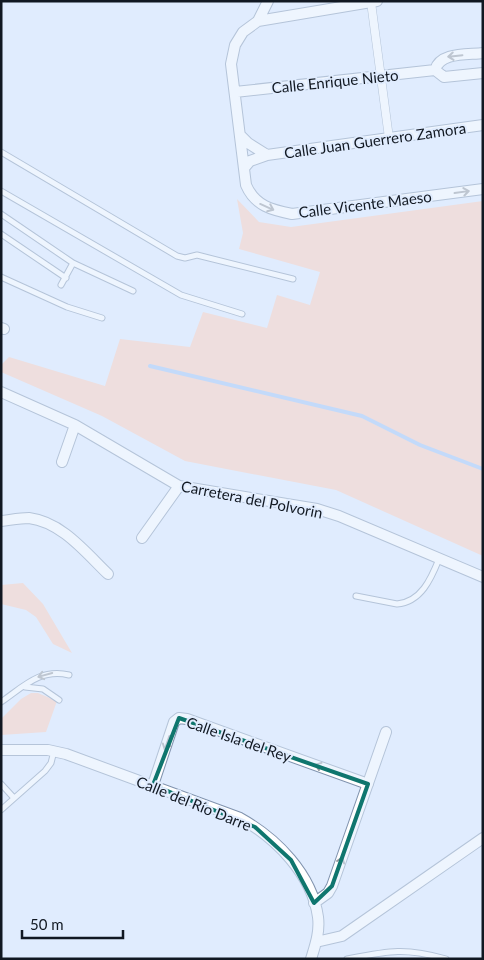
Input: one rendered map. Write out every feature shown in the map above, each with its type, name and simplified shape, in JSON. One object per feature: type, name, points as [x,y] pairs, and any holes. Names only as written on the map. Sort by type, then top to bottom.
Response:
[{"type":"street","name":"Calle Vicente Maeso","points":[[268,1],[258,21],[243,32],[232,53],[231,64],[244,168],[250,195],[258,202],[274,210],[292,214],[483,189]]},
{"type":"street","points":[[258,21],[374,2],[380,76],[389,138]]},
{"type":"street","points":[[435,70],[436,64],[443,58],[483,53]]},
{"type":"street","name":"Calle Enrique Nieto","points":[[235,92],[435,70],[444,77],[483,73]]},
{"type":"street","name":"Calle Juan Guerrero Zamora","points":[[244,168],[250,161],[267,155],[483,125]]},
{"type":"street","name":"Calle Juan Guerrero Zamora","points":[[240,135],[267,155]]},
{"type":"street","name":"Carretera del Polvorin","points":[[1,392],[75,425],[179,486],[317,509],[361,524],[483,578]]},
{"type":"street","points":[[62,462],[75,425]]},
{"type":"street","points":[[142,538],[179,486]]},
{"type":"street","points":[[1,520],[29,518],[56,528],[75,542],[108,574]]},
{"type":"street","name":"Calle Isla del Rey","points":[[153,785],[174,722],[179,718],[196,722],[368,784]]},
{"type":"street","points":[[314,903],[328,894],[332,886],[386,732]]},
{"type":"street","name":"Calle del Río Darre","points":[[1,750],[54,751],[153,785],[240,818],[262,832],[291,860],[314,903],[318,918],[316,942],[311,959]]},
{"type":"street","points":[[316,942],[342,936],[483,838]]},
{"type":"lane","points":[[1,152],[177,256],[185,258],[197,255],[292,279]]},
{"type":"lane","points":[[1,191],[181,295],[242,314]]},
{"type":"lane","points":[[1,214],[73,264],[133,291]]},
{"type":"lane","points":[[1,234],[66,278]]},
{"type":"lane","points":[[61,285],[73,264]]},
{"type":"lane","points":[[1,277],[66,307],[102,318]]},
{"type":"lane","points":[[356,596],[404,604],[421,594],[431,578],[439,559]]},
{"type":"lane","points":[[1,702],[40,675],[59,672],[68,674]]},
{"type":"lane","points":[[24,687],[43,689],[59,700]]},
{"type":"lane","points":[[1,810],[45,771],[51,763],[54,751]]},
{"type":"lane","points":[[1,784],[14,798]]},
{"type":"lane","points":[[347,959],[398,950],[422,952],[446,959]]},
{"type":"highlighted area","points":[[179,718],[368,784],[332,886],[314,903],[291,860],[255,827],[153,785]]},
{"type":"shaded area","points":[[237,199],[259,222],[291,227],[483,201],[483,556],[336,490],[185,461],[102,416],[1,372],[1,365],[9,357],[105,386],[120,339],[190,347],[203,312],[267,328],[277,295],[310,305],[320,272],[239,249],[243,233]]},
{"type":"shaded area","points":[[23,583],[43,604],[72,653],[53,644],[36,617],[26,610],[1,604],[1,585]]},
{"type":"shaded area","points":[[31,693],[38,693],[57,701],[46,732],[1,735],[1,719],[21,699]]},
{"type":"waterway","points":[[150,366],[362,416],[420,445],[483,469]]}]
